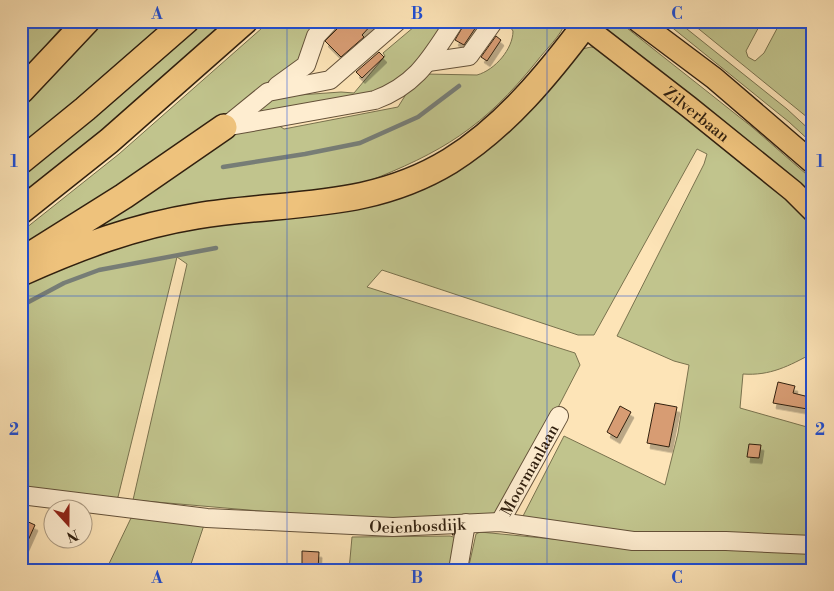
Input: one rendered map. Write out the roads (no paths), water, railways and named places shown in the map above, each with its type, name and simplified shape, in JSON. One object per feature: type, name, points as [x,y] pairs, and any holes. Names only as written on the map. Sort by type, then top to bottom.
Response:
[{"type":"highway","points":[[21,91],[87,21]]},
{"type":"highway","points":[[21,161],[85,109],[186,21]]},
{"type":"highway","points":[[21,212],[109,141],[245,21]]},
{"type":"highway","points":[[21,273],[93,242],[144,226],[199,215],[353,199],[388,189],[419,177],[464,152],[514,110],[583,23]]},
{"type":"highway","points":[[21,260],[132,191],[224,127]]},
{"type":"main road","points":[[638,21],[714,78],[813,163]]},
{"type":"main road","name":"Zilverbaan","points":[[583,23],[793,191],[813,212]]},
{"type":"street","points":[[224,127],[306,65],[316,36],[330,21]]},
{"type":"street","points":[[268,92],[330,80],[398,21]]},
{"type":"street","points":[[224,127],[375,100],[396,92],[408,84],[428,62],[455,21]]},
{"type":"street","points":[[428,62],[469,56],[494,21]]},
{"type":"street","name":"Moormanlaan","points":[[500,522],[559,416]]},
{"type":"street","name":"Oeienbosdijk","points":[[21,495],[207,518],[393,527],[500,522],[633,541],[726,541],[813,545]]},
{"type":"street","points":[[458,570],[466,523]]},
{"type":"waterway","points":[[223,167],[360,143],[418,117],[459,86]]},
{"type":"waterway","points":[[21,306],[64,283],[99,270],[216,248]]}]
